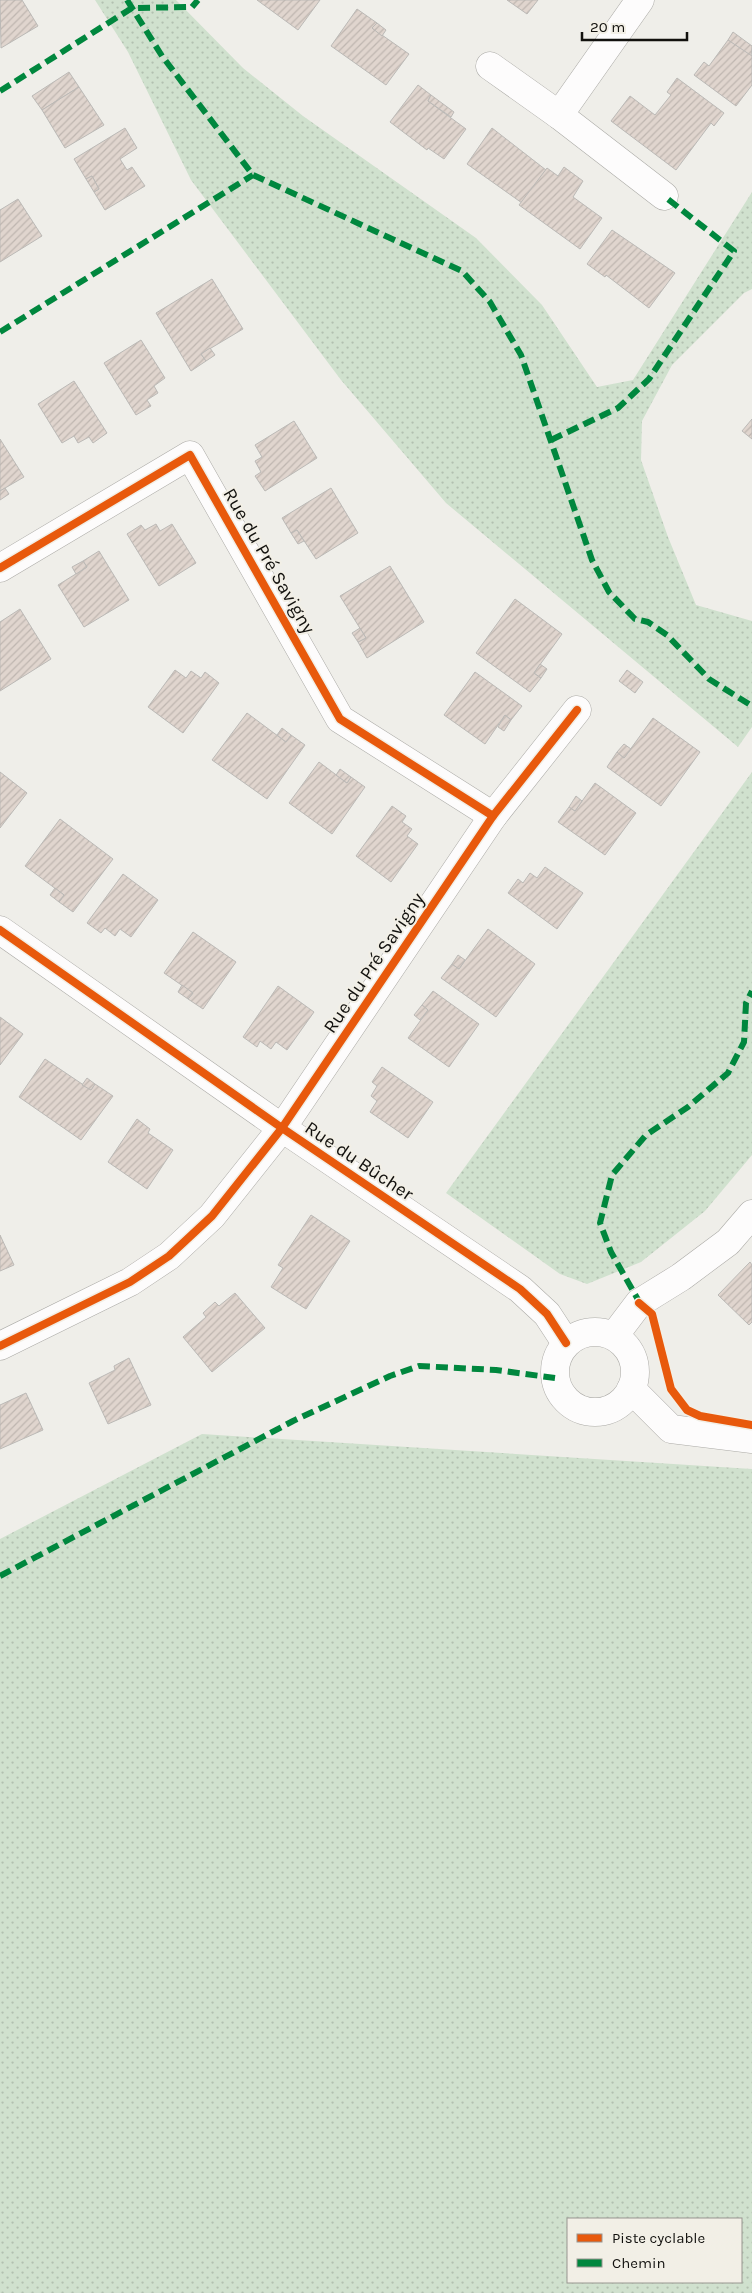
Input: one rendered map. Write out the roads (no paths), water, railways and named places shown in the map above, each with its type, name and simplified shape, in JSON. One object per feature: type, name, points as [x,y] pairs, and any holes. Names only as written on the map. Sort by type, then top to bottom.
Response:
[{"type":"street","points":[[559,115],[640,0]]},
{"type":"street","points":[[490,66],[559,115],[664,196]]},
{"type":"street","name":"Rue du Pré Savigny","points":[[0,568],[190,455],[340,719],[493,816]]},
{"type":"street","name":"Rue du Pré Savigny","points":[[0,1346],[130,1282],[169,1256],[212,1216],[282,1128],[493,816],[577,710]]},
{"type":"street","name":"Rue du Bûcher","points":[[0,930],[282,1128],[520,1289],[547,1314],[566,1344]]},
{"type":"street","points":[[614,1336],[639,1303],[700,1264],[728,1242],[752,1214]]},
{"type":"street","points":[[594,1331],[614,1336],[626,1345],[634,1359],[635,1375],[631,1389],[625,1399],[606,1411],[583,1410],[573,1406],[558,1389],[554,1365],[558,1353],[574,1337],[594,1331]]},
{"type":"street","points":[[631,1389],[671,1429],[752,1439]]}]
